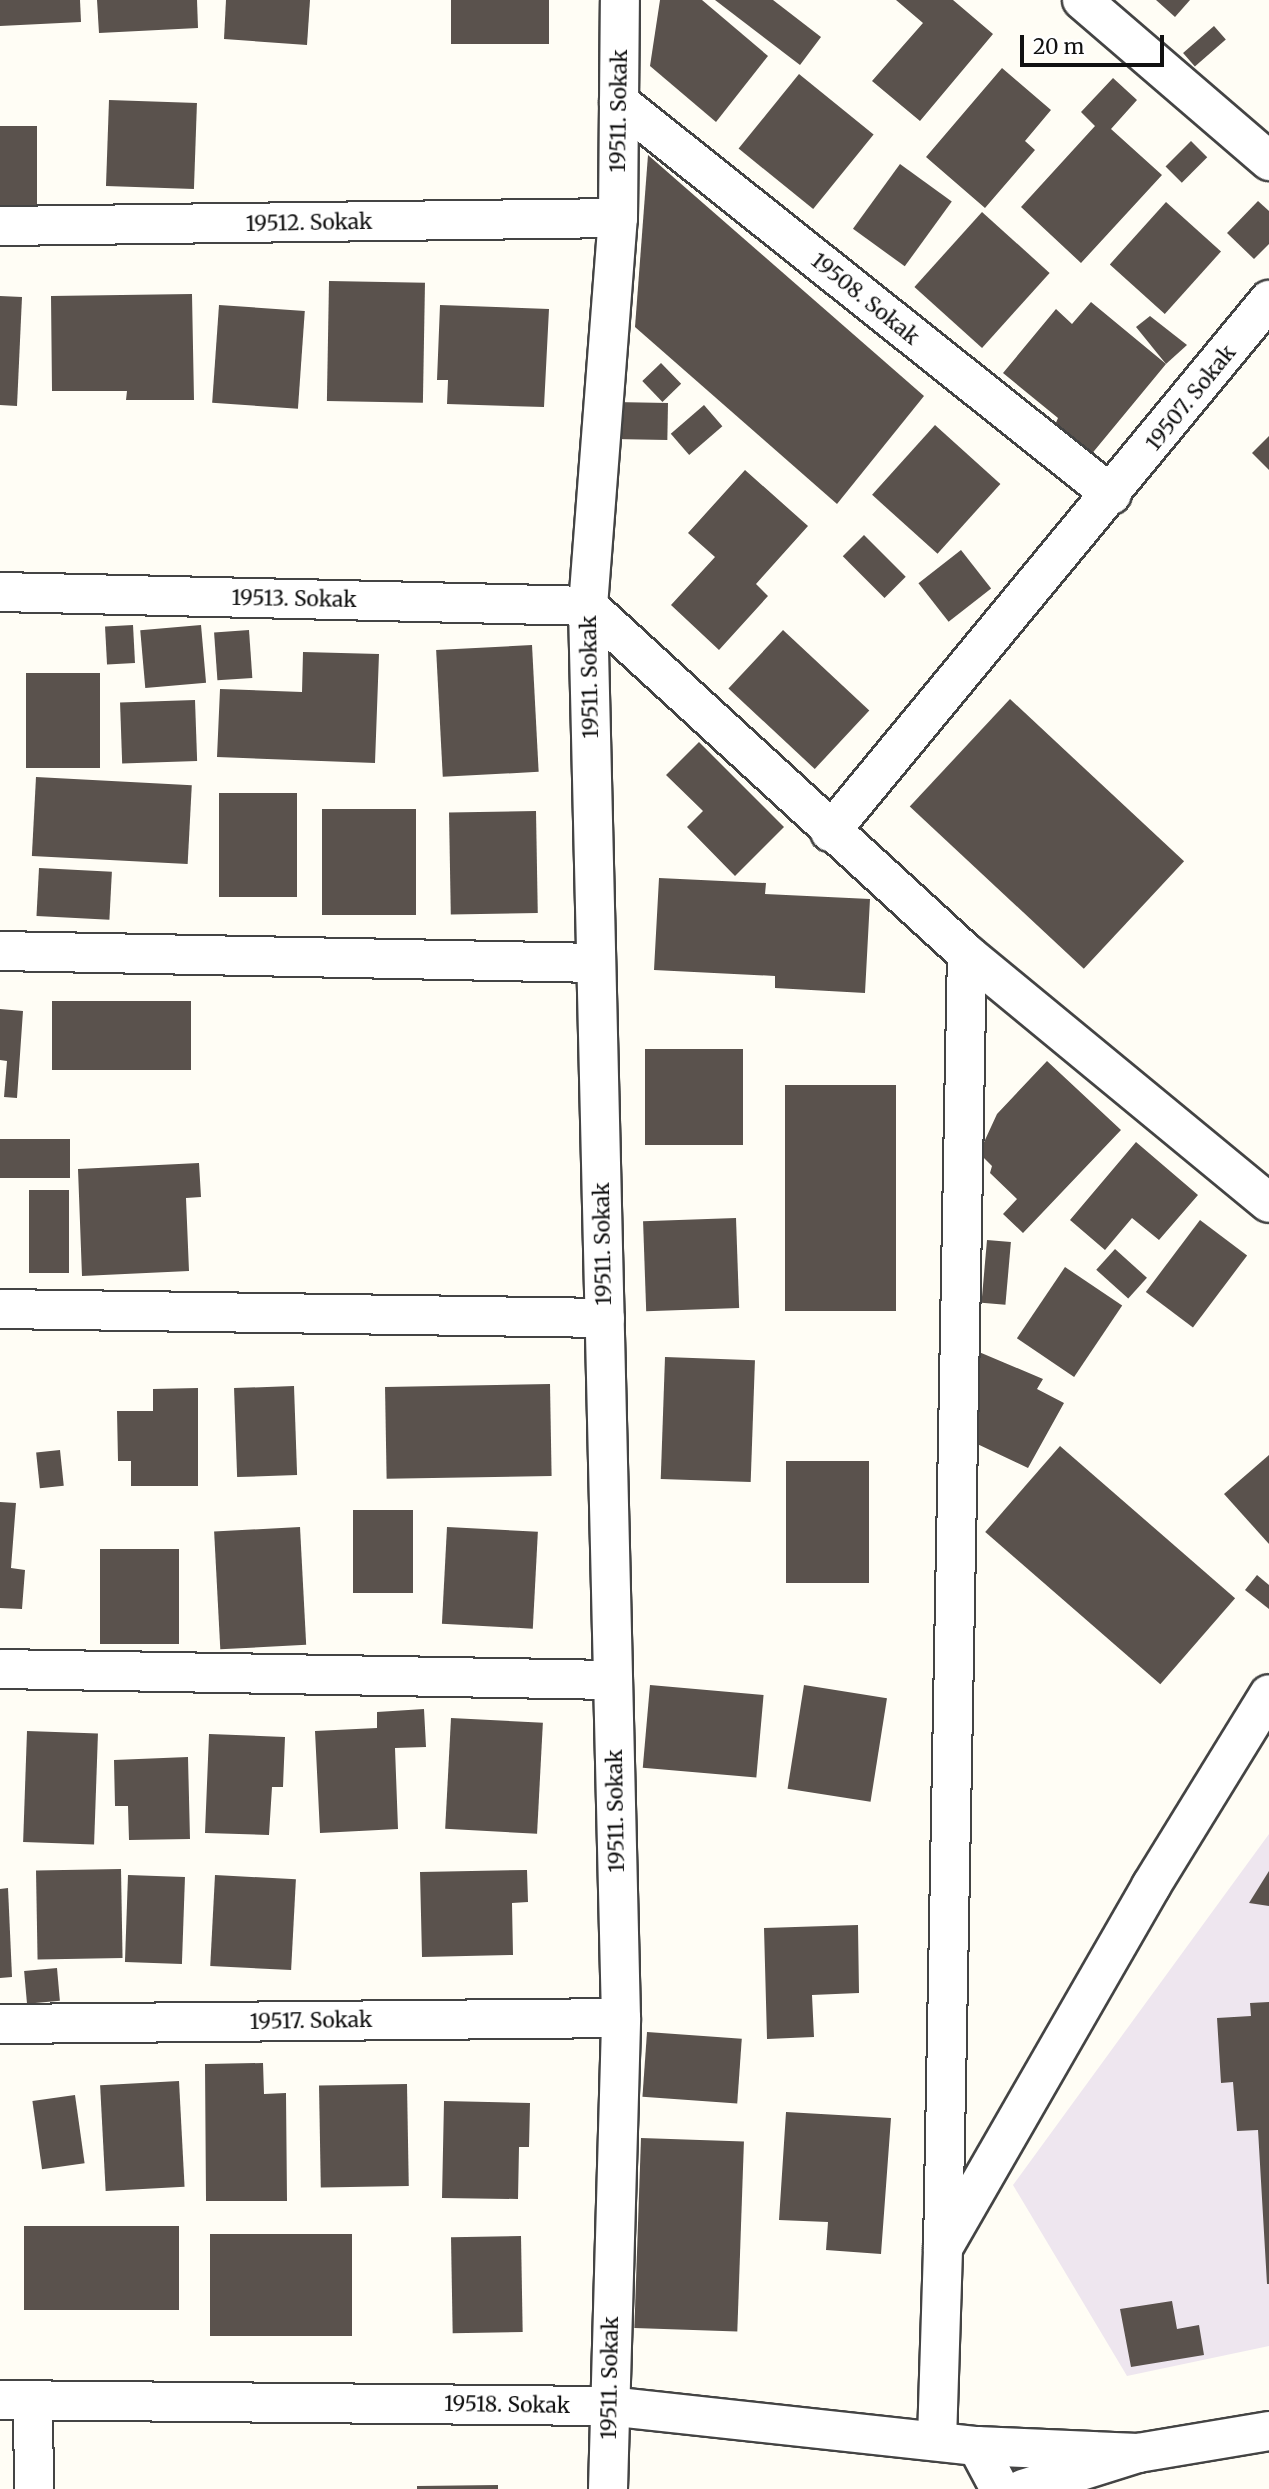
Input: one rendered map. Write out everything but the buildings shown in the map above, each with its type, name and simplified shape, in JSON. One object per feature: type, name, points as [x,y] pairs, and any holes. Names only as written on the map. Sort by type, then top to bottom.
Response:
[{"type":"street","name":"19511. Sokak","points":[[608,2489],[608,2406],[621,2018],[588,606],[618,218],[621,0]]},
{"type":"street","points":[[1082,0],[1269,161]]},
{"type":"street","name":"19508. Sokak","points":[[619,102],[1112,495]]},
{"type":"street","name":"19512. Sokak","points":[[0,226],[618,218]]},
{"type":"street","name":"19507. Sokak","points":[[831,832],[1112,495],[1269,300]]},
{"type":"street","name":"19513. Sokak","points":[[0,592],[588,606]]},
{"type":"street","points":[[588,606],[831,832],[967,954],[1269,1203]]},
{"type":"street","points":[[0,951],[596,963]]},
{"type":"street","points":[[937,2440],[943,2248],[967,954]]},
{"type":"street","points":[[0,1309],[605,1318]]},
{"type":"street","points":[[0,1669],[614,1680]]},
{"type":"street","points":[[943,2248],[1151,1886],[1269,1694]]},
{"type":"street","name":"19517. Sokak","points":[[0,2024],[621,2018]]},
{"type":"street","points":[[17,2400],[34,2489]]},
{"type":"street","name":"19518. Sokak","points":[[17,2400],[608,2406],[977,2446],[1138,2454]]},
{"type":"street","points":[[1023,2489],[1138,2454],[1269,2431]]},
{"type":"street","points":[[977,2446],[1000,2489]]},
{"type":"shaded area","points":[[1269,1834],[1269,2346],[1127,2376],[1013,2185]]}]
